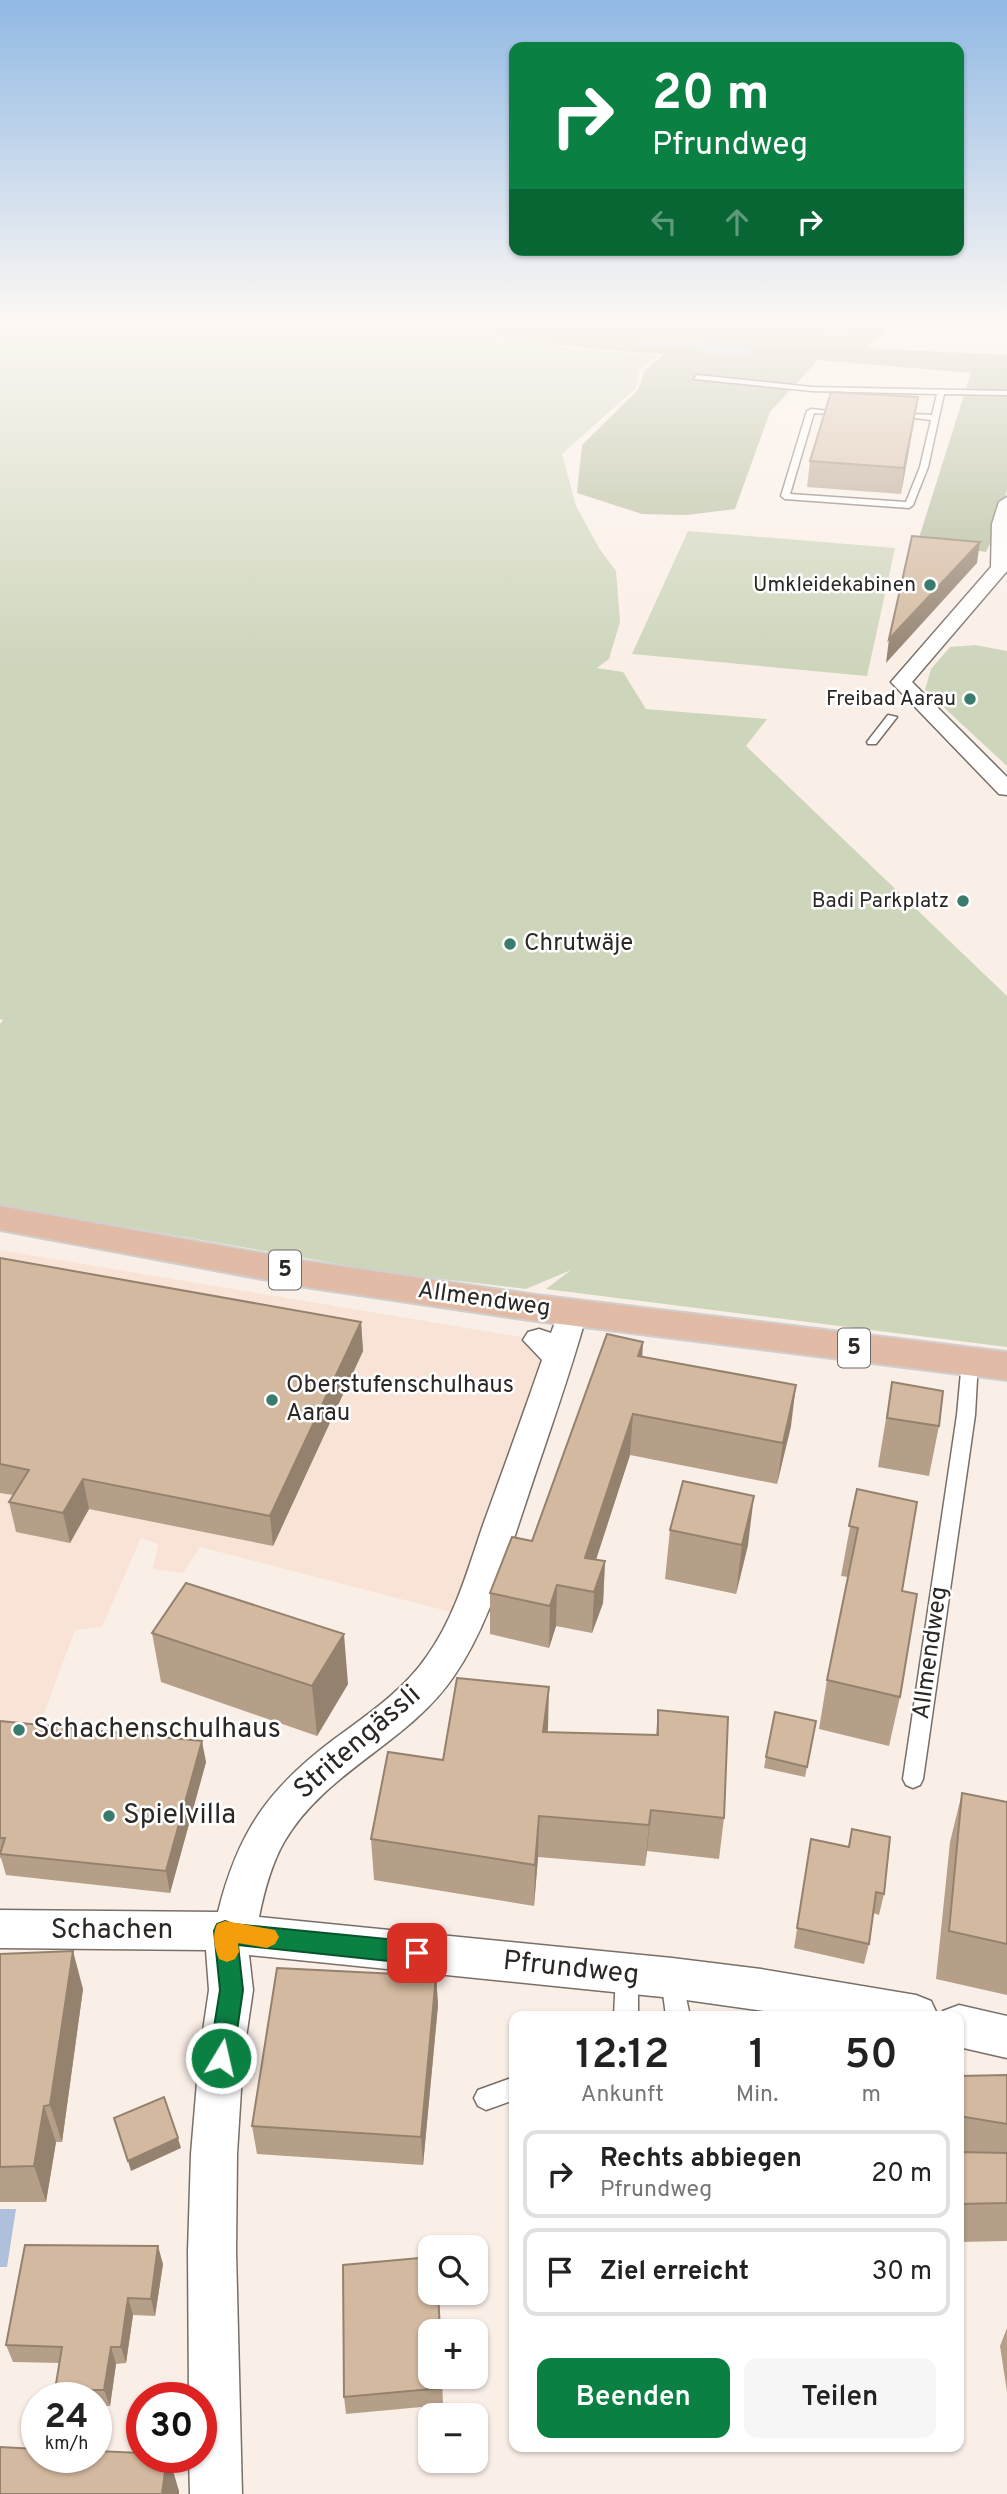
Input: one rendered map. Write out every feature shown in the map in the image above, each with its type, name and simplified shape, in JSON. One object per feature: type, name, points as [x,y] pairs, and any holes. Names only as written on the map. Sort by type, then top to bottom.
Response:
[{"type":"main road","name":"Allmendweg","points":[[0,1218],[306,1274],[572,1313],[989,1364]]},
{"type":"street","points":[[1007,502],[1000,524],[1004,564],[901,682],[1007,789]]},
{"type":"street","name":"Stritengässli","points":[[216,2494],[212,2251],[214,2154],[221,2058],[232,1990],[229,1932],[261,1843],[292,1799],[331,1765],[394,1718],[439,1669],[470,1617],[549,1348],[572,1313]]},
{"type":"street","name":"Schachen","points":[[0,1929],[229,1932]]},
{"type":"street","name":"Pfrundweg","points":[[229,1932],[626,1996],[675,1997],[761,1989],[887,2011]]},
{"type":"street","points":[[964,2027],[1007,2037]]},
{"type":"lane","points":[[804,435],[785,496],[909,505],[924,467],[931,435]]},
{"type":"lane","points":[[872,742],[892,717]]},
{"type":"lane","name":"Allmendweg","points":[[913,1779],[966,1415],[989,1364]]},
{"type":"lane","points":[[486,2098],[509,2091]]},
{"type":"shaded area","name":"Oberstufenschulhaus Aarau","points":[[0,1250],[539,1340],[559,1357],[470,1617],[200,1547],[183,1573],[153,1569],[158,1544],[141,1538],[102,1627],[75,1630],[0,1831]]},
{"type":"green space","points":[[0,435],[583,435],[562,454],[576,506],[599,548],[616,571],[620,622],[609,659],[597,668],[623,672],[646,709],[767,719],[746,746],[1007,996],[1007,1347],[546,1289],[571,1270],[526,1289],[391,1273],[0,1205],[0,1024],[3,1020],[0,1019]]},
{"type":"green space","points":[[592,435],[762,435],[735,509],[687,515],[642,514],[577,493],[582,445]]},
{"type":"green space","points":[[951,435],[1007,435],[1007,489],[1000,524],[986,552],[918,541]]},
{"type":"green space","points":[[688,531],[895,548],[867,676],[632,654]]},
{"type":"green space","name":"Freibad Aarau","points":[[975,645],[1007,651],[1007,766],[925,690],[931,669],[950,647]]},
{"type":"water","points":[[0,2209],[16,2209],[7,2267],[0,2267]]},
{"type":"building","points":[[818,435],[910,435],[904,468],[810,461]]},
{"type":"building","points":[[912,536],[980,542],[889,639]]},
{"type":"building","points":[[0,1258],[361,1322],[270,1516],[83,1479],[63,1513],[9,1502],[29,1470],[0,1464]]},
{"type":"building","points":[[607,1334],[643,1342],[638,1356],[796,1385],[783,1443],[633,1414],[585,1558],[605,1561],[594,1592],[557,1585],[550,1606],[490,1593],[512,1537],[532,1541]]},
{"type":"building","points":[[892,1382],[943,1391],[939,1426],[887,1418]]},
{"type":"building","points":[[683,1481],[754,1496],[742,1545],[670,1530]]},
{"type":"building","points":[[857,1489],[917,1502],[902,1591],[917,1594],[900,1697],[827,1680],[858,1528],[849,1526]]},
{"type":"building","points":[[186,1583],[344,1634],[312,1686],[152,1633]]},
{"type":"building","points":[[457,1678],[549,1687],[543,1732],[658,1735],[658,1710],[728,1717],[724,1818],[651,1810],[649,1825],[539,1816],[535,1865],[371,1839],[388,1752],[443,1760]]},
{"type":"building","points":[[775,1712],[816,1721],[807,1767],[766,1757]]},
{"type":"building","name":"Spielvilla","points":[[0,1721],[202,1741],[166,1871],[0,1854],[5,1838],[0,1838]]},
{"type":"building","points":[[962,1793],[1007,1802],[1007,1944],[949,1931]]},
{"type":"building","points":[[852,1829],[890,1837],[884,1894],[876,1892],[869,1944],[797,1928],[811,1839],[849,1847]]},
{"type":"building","points":[[73,1951],[50,2105],[44,2106],[34,2166],[0,2167],[0,1954]]},
{"type":"building","points":[[277,1968],[436,1976],[421,2137],[252,2126]]},
{"type":"building","points":[[1007,2075],[1007,2124],[964,2117],[964,2076]]},
{"type":"building","points":[[164,2097],[178,2138],[128,2161],[114,2118]]},
{"type":"building","points":[[964,2152],[1007,2153],[1007,2203],[964,2204]]},
{"type":"building","points":[[25,2245],[158,2246],[151,2299],[128,2298],[121,2347],[111,2347],[105,2382],[56,2382],[62,2347],[6,2345]]},
{"type":"building","points":[[418,2258],[418,2305],[439,2305],[439,2319],[418,2319],[418,2389],[431,2389],[344,2397],[343,2265]]},
{"type":"building","points":[[0,2447],[21,2448],[21,2473],[112,2473],[112,2452],[126,2452],[126,2473],[165,2473],[162,2494],[0,2494]]},
{"type":"slow traffic","points":[[227,1952],[225,1931],[230,1934],[267,1937]]},
{"type":"place","name":"Umkleidekabinen","points":[[930,585]]},
{"type":"place","name":"Freibad Aarau","points":[[970,699]]},
{"type":"place","name":"Badi Parkplatz","points":[[963,901]]},
{"type":"place","name":"Chrutwäje","points":[[510,944]]},
{"type":"place","name":"Oberstufenschulhaus Aarau","points":[[272,1400]]},
{"type":"place","name":"Schachenschulhaus","points":[[19,1730]]},
{"type":"place","name":"Spielvilla","points":[[109,1816]]},
{"type":"route","points":[[221,2058],[232,1990],[225,1931],[230,1934],[417,1953]]}]
